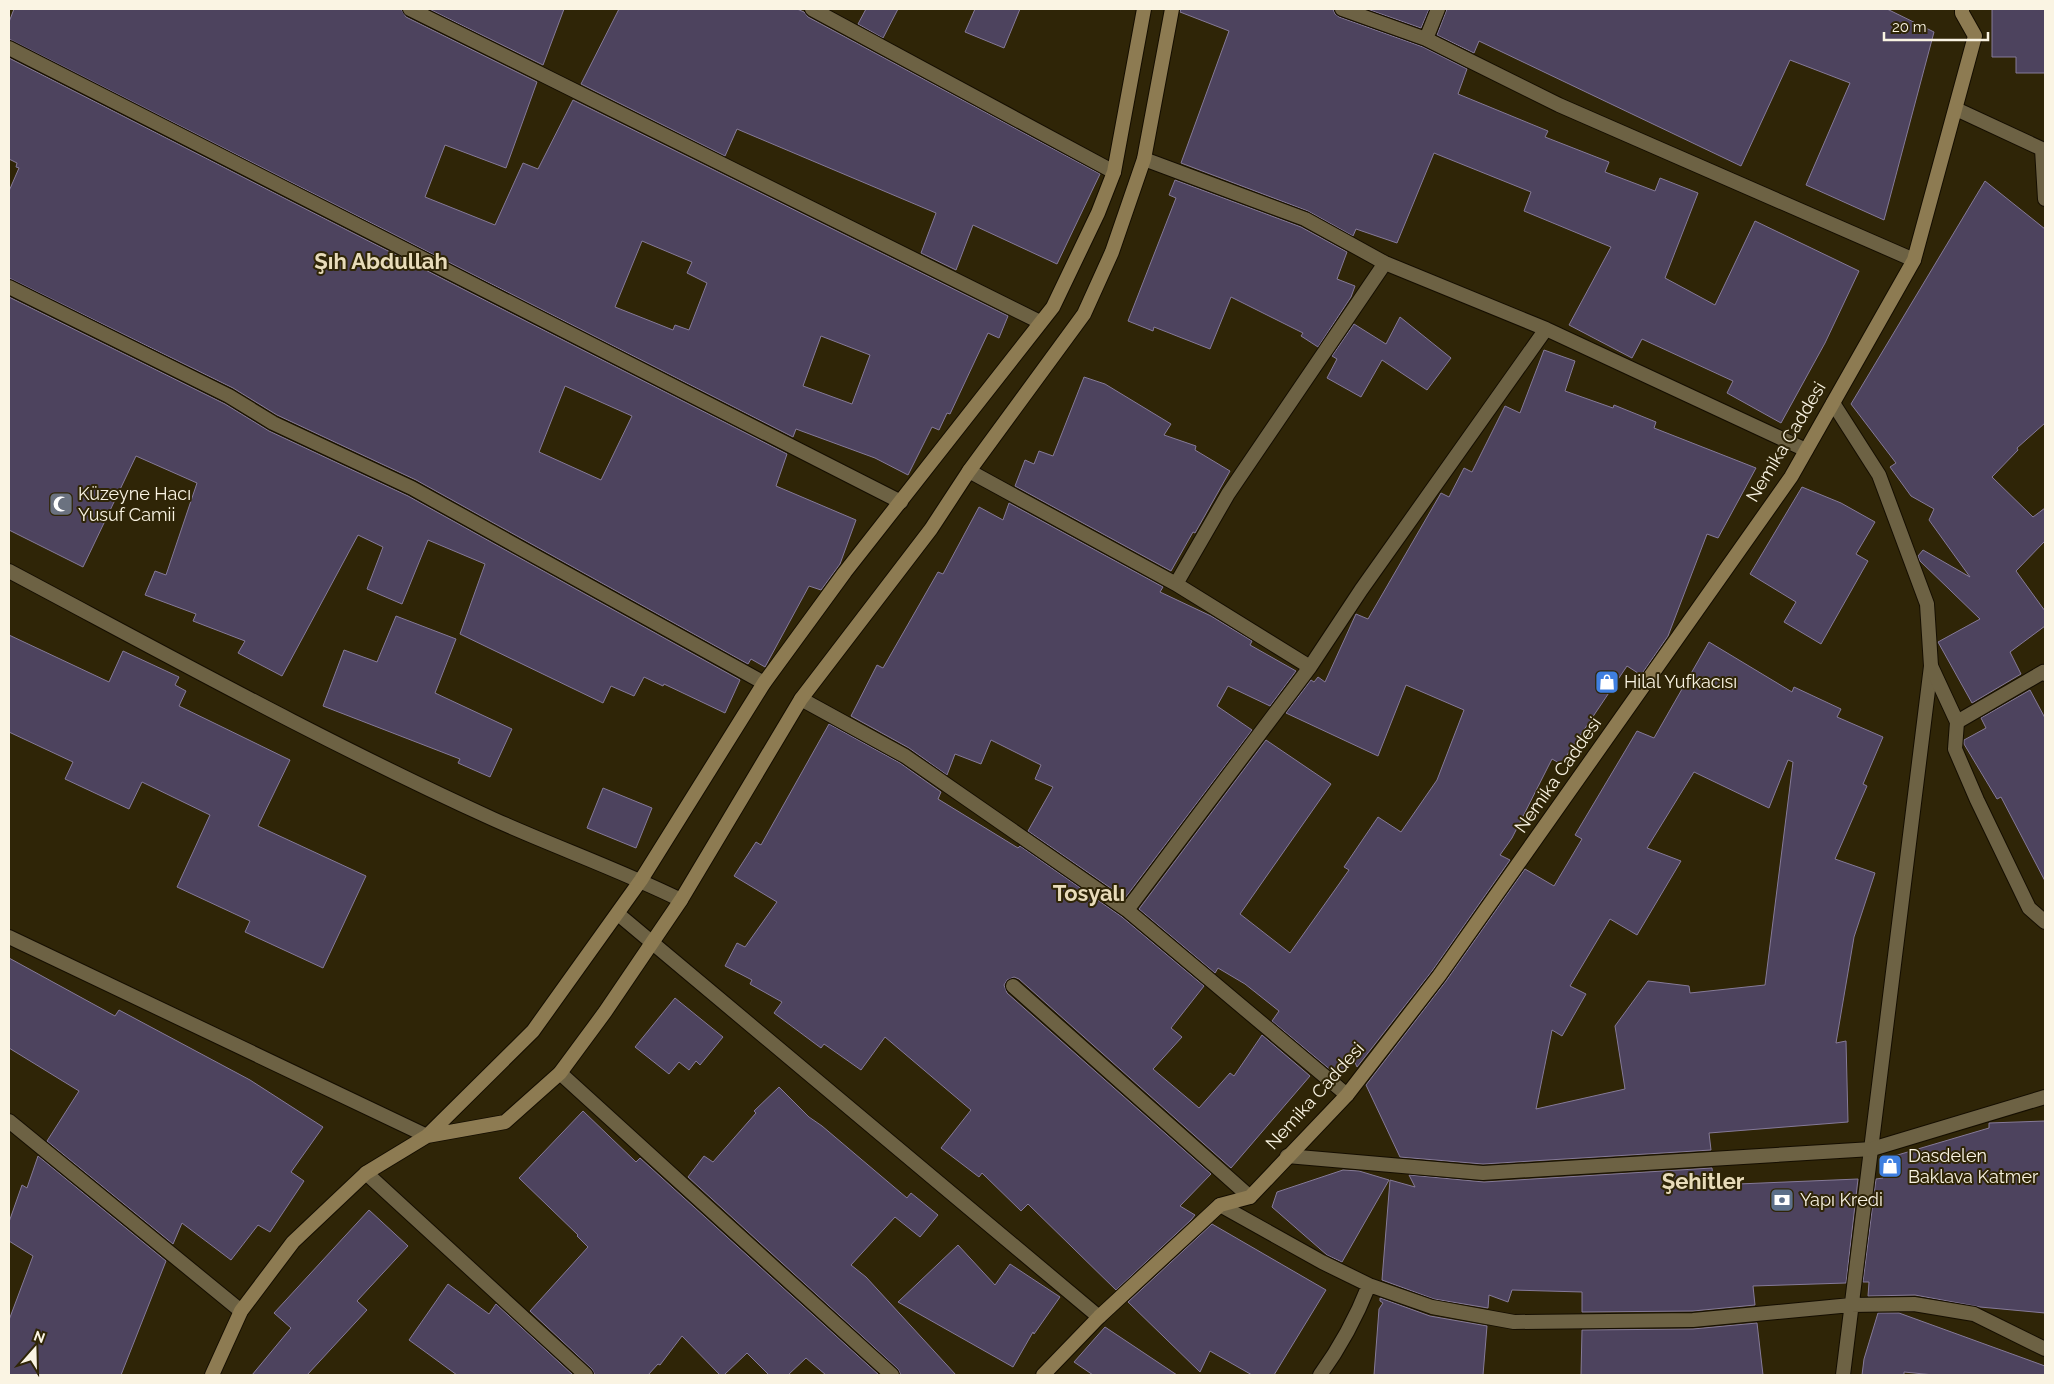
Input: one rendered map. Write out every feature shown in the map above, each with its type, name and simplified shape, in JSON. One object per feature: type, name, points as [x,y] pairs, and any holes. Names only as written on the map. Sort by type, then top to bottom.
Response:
[{"type":"main road","points":[[212,1375],[241,1311],[293,1242],[366,1173],[427,1136],[533,1031],[641,880],[764,683],[845,572],[1053,307],[1098,213],[1114,172],[1144,9]]},
{"type":"main road","points":[[427,1136],[505,1122],[560,1073],[605,1012],[681,900],[801,700],[931,529],[970,471],[1084,314],[1112,252],[1144,159],[1172,9]]},
{"type":"main road","name":"Nemika Caddesi","points":[[1250,1197],[1346,1095],[1439,976],[1791,477],[1914,260],[1976,36],[1959,10]]},
{"type":"main road","points":[[1043,1375],[1099,1316],[1220,1205],[1250,1197]]},
{"type":"street","points":[[410,9],[1040,322]]},
{"type":"street","points":[[812,9],[1114,172]]},
{"type":"street","points":[[1342,9],[1426,39],[1559,105],[1914,260]]},
{"type":"street","points":[[1426,39],[1438,9]]},
{"type":"street","points":[[9,48],[901,502]]},
{"type":"street","points":[[1956,109],[2044,146],[2045,198]]},
{"type":"street","points":[[1144,159],[1305,219],[1385,262],[1546,328],[1806,450]]},
{"type":"street","points":[[1176,584],[1228,494],[1385,262]]},
{"type":"street","points":[[9,288],[228,396],[273,423],[412,488],[764,683]]},
{"type":"street","points":[[1126,910],[1310,667],[1361,590],[1546,328]]},
{"type":"street","points":[[1833,403],[1880,475],[1927,604],[1932,666],[1843,1375]]},
{"type":"street","points":[[970,471],[1176,584],[1310,667]]},
{"type":"street","points":[[9,571],[337,745],[494,820],[641,880],[681,900]]},
{"type":"street","points":[[1932,666],[1957,722],[1955,749],[1977,800],[2029,908],[2045,922]]},
{"type":"street","points":[[1957,722],[2043,672],[2045,674]]},
{"type":"street","points":[[801,700],[906,756],[1126,910],[1346,1095]]},
{"type":"street","points":[[618,914],[1099,1316]]},
{"type":"street","points":[[9,937],[427,1136]]},
{"type":"street","points":[[1013,986],[1250,1197]]},
{"type":"street","points":[[560,1073],[892,1375]]},
{"type":"street","points":[[1287,1156],[1483,1173],[1872,1149],[2045,1097]]},
{"type":"street","points":[[9,1121],[241,1311]]},
{"type":"street","points":[[366,1173],[586,1375]]},
{"type":"street","points":[[1220,1205],[1322,1262],[1369,1285],[1432,1307],[1514,1322],[1693,1320],[1851,1305],[1914,1304],[1974,1314],[2045,1349]]},
{"type":"street","points":[[1320,1375],[1340,1346],[1358,1313],[1369,1285]]},
{"type":"building","points":[[14,9],[401,9],[406,17],[537,82],[506,168],[445,145],[425,197],[495,225],[523,163],[538,169],[573,100],[1008,316],[999,338],[988,333],[950,414],[947,413],[939,430],[932,427],[908,475],[875,458],[796,429],[793,437],[9,39],[9,22]],"holes":[[[642,241],[692,262],[687,273],[707,283],[689,330],[675,325],[673,330],[615,307]],[[821,336],[870,355],[852,404],[803,386]]]},
{"type":"building","points":[[429,9],[564,9],[543,65]]},
{"type":"building","points":[[619,9],[797,9],[804,12],[808,17],[1100,174],[1057,264],[973,225],[956,270],[921,253],[936,213],[737,129],[725,156],[581,84]]},
{"type":"building","points":[[866,9],[898,9],[883,38],[858,24]]},
{"type":"building","points":[[975,9],[1020,9],[1004,48],[965,32]]},
{"type":"building","points":[[1181,9],[1333,9],[1339,17],[1423,47],[1467,69],[1458,94],[1548,131],[1545,137],[1609,162],[1605,172],[1655,191],[1660,178],[1698,193],[1665,278],[1715,305],[1755,221],[1859,271],[1825,343],[1781,423],[1727,393],[1733,381],[1642,339],[1632,358],[1569,325],[1611,247],[1524,211],[1531,192],[1434,153],[1397,243],[1356,229],[1353,236],[1308,211],[1181,163],[1229,31],[1180,12]]},
{"type":"building","points":[[1367,9],[1429,9],[1421,28]]},
{"type":"building","points":[[1447,9],[1887,9],[1934,32],[1884,220],[1806,185],[1850,83],[1790,60],[1741,166],[1479,41],[1474,53],[1437,35]]},
{"type":"building","points":[[1992,9],[2045,9],[2045,73],[2016,73],[2016,57],[1992,57]]},
{"type":"building","points":[[9,58],[787,454],[776,486],[856,520],[840,564],[821,590],[809,586],[765,667],[751,659],[748,664],[416,480],[277,415],[233,388],[9,278],[9,191],[19,168],[16,167],[17,163],[9,159]],"holes":[[[565,386],[632,416],[601,480],[539,452]]]},
{"type":"building","points":[[1175,180],[1301,227],[1347,252],[1337,279],[1355,286],[1351,297],[1318,347],[1301,336],[1303,333],[1231,297],[1210,349],[1154,327],[1153,331],[1128,321],[1176,198],[1169,195]]},
{"type":"building","points":[[1985,181],[2045,229],[2045,423],[2017,448],[2018,450],[1992,477],[2033,517],[2045,508],[2045,541],[2016,571],[2045,611],[2045,626],[2010,652],[2021,674],[1972,703],[1938,642],[1980,619],[1920,561],[1918,556],[1923,550],[1970,577],[1929,520],[1934,509],[1911,496],[1890,467],[1896,463],[1851,404]]},
{"type":"building","points":[[9,297],[225,404],[269,431],[408,496],[740,680],[725,713],[664,684],[663,686],[644,677],[634,696],[611,686],[603,703],[460,634],[485,564],[428,540],[402,604],[367,589],[383,547],[358,535],[282,676],[238,653],[245,641],[193,621],[196,614],[145,595],[155,571],[166,575],[197,483],[136,456],[83,567],[9,530]]},
{"type":"building","points":[[1400,317],[1451,358],[1427,390],[1382,360],[1361,397],[1327,378],[1337,359],[1332,356],[1354,324],[1386,344]]},
{"type":"building","points":[[1544,350],[1575,361],[1565,391],[1613,408],[1614,405],[1656,422],[1654,428],[1756,468],[1718,538],[1707,534],[1668,636],[1641,675],[1627,666],[1561,764],[1552,759],[1512,838],[1500,855],[1510,860],[1432,971],[1357,1067],[1353,1058],[1339,1077],[1272,1021],[1279,1011],[1245,984],[1218,968],[1215,973],[1139,909],[1266,740],[1331,784],[1240,914],[1290,953],[1349,870],[1344,867],[1378,817],[1401,832],[1437,780],[1464,710],[1406,685],[1378,756],[1286,713],[1311,680],[1314,682],[1318,677],[1325,682],[1356,614],[1368,619],[1441,493],[1449,497],[1464,468],[1472,472],[1505,406],[1520,413]]},
{"type":"building","points":[[1084,377],[1105,384],[1171,424],[1164,435],[1196,446],[1195,450],[1230,471],[1171,571],[1015,486],[1025,460],[1034,464],[1039,451],[1053,456]]},
{"type":"building","points":[[1802,487],[1841,503],[1875,522],[1856,554],[1868,561],[1821,644],[1784,622],[1796,602],[1750,574]]},
{"type":"building","points":[[1009,503],[1163,587],[1160,592],[1211,616],[1252,641],[1250,645],[1296,671],[1270,706],[1228,686],[1217,706],[1252,730],[1125,898],[1028,831],[1053,787],[1035,779],[1041,765],[991,740],[981,764],[955,754],[947,775],[909,748],[851,716],[877,665],[883,668],[938,572],[943,574],[979,507],[1003,520]]},
{"type":"building","points":[[396,616],[456,639],[435,693],[512,729],[490,777],[458,763],[460,759],[323,706],[344,650],[377,662]]},
{"type":"building","points":[[9,635],[109,682],[123,651],[179,677],[175,685],[186,691],[179,706],[290,760],[258,826],[366,876],[323,968],[245,932],[250,921],[177,887],[210,815],[142,782],[129,809],[65,779],[73,762],[9,732]]},
{"type":"building","points":[[1709,642],[1792,692],[1794,687],[1841,709],[1837,717],[1883,737],[1863,784],[1867,786],[1835,859],[1875,873],[1854,937],[1836,1043],[1846,1041],[1848,1122],[1709,1133],[1711,1150],[1483,1164],[1400,1157],[1366,1085],[1446,981],[1525,869],[1554,886],[1582,839],[1575,835],[1637,731],[1654,738]],"holes":[[[1788,760],[1793,762],[1765,985],[1690,993],[1689,986],[1648,981],[1615,1026],[1625,1089],[1536,1109],[1552,1030],[1562,1036],[1586,994],[1570,986],[1610,919],[1637,935],[1681,861],[1647,848],[1694,772],[1769,808]]]},
{"type":"building","points":[[2030,690],[2045,718],[2045,881],[2001,797],[1997,799],[1964,744],[1964,740],[1986,728],[1981,718]]},
{"type":"building","points":[[829,724],[900,763],[941,792],[938,799],[1018,848],[1020,846],[1122,917],[1204,986],[1171,1028],[1182,1037],[1153,1069],[1199,1108],[1230,1073],[1234,1076],[1262,1035],[1310,1076],[1231,1168],[1019,979],[1014,977],[1007,980],[1004,985],[1007,993],[1211,1174],[1180,1206],[1195,1215],[1191,1220],[1116,1290],[1028,1204],[1021,1211],[982,1173],[979,1177],[941,1148],[971,1110],[885,1037],[861,1070],[824,1044],[821,1048],[774,1013],[782,1002],[750,984],[752,980],[725,966],[737,943],[745,947],[777,902],[734,876],[756,842],[761,845]]},
{"type":"building","points":[[603,788],[652,808],[636,848],[587,828]]},
{"type":"building","points":[[9,958],[115,1016],[119,1010],[250,1080],[323,1127],[291,1172],[304,1181],[270,1232],[258,1225],[231,1260],[182,1223],[173,1244],[47,1141],[79,1091],[9,1048]]},
{"type":"building","points":[[675,998],[723,1037],[700,1065],[696,1061],[689,1070],[679,1062],[669,1074],[635,1047]]},
{"type":"building","points":[[779,1087],[809,1117],[907,1198],[911,1193],[938,1215],[920,1237],[895,1217],[851,1265],[866,1277],[956,1375],[901,1375],[898,1369],[688,1177],[704,1156],[713,1162],[756,1113],[754,1111]]},
{"type":"building","points":[[583,1111],[636,1162],[640,1158],[879,1375],[826,1375],[806,1358],[788,1375],[769,1375],[747,1353],[724,1375],[720,1375],[682,1336],[660,1365],[658,1364],[648,1375],[595,1375],[592,1369],[530,1311],[588,1247],[519,1178]]},
{"type":"building","points":[[2045,1121],[2045,1313],[1980,1307],[1915,1295],[1868,1296],[1869,1282],[1863,1282],[1876,1179],[1883,1178],[1884,1159],[1989,1128],[1989,1123]]},
{"type":"building","points":[[38,1156],[166,1261],[121,1375],[9,1375],[9,1320],[33,1256],[9,1241],[9,1222],[22,1185],[27,1188]]},
{"type":"building","points":[[1712,1168],[1714,1185],[1858,1179],[1846,1283],[1753,1286],[1755,1305],[1693,1311],[1582,1312],[1582,1292],[1512,1290],[1508,1302],[1489,1295],[1488,1308],[1434,1299],[1382,1280],[1390,1180],[1415,1187],[1409,1175],[1484,1182]]},
{"type":"building","points":[[1343,1170],[1359,1171],[1389,1180],[1342,1262],[1327,1255],[1272,1207],[1277,1192]]},
{"type":"building","points":[[369,1210],[408,1246],[357,1301],[367,1310],[307,1375],[252,1375],[291,1328],[274,1313]]},
{"type":"building","points":[[1212,1224],[1326,1290],[1274,1375],[1252,1375],[1210,1351],[1200,1372],[1128,1302]]},
{"type":"building","points":[[958,1245],[995,1285],[1010,1264],[1060,1297],[1034,1334],[1033,1332],[1013,1367],[898,1302]]},
{"type":"building","points":[[448,1284],[489,1314],[496,1304],[573,1375],[457,1375],[409,1340]]},
{"type":"building","points":[[1380,1298],[1430,1316],[1487,1326],[1483,1375],[1374,1375],[1379,1309],[1383,1303],[1380,1301]]},
{"type":"building","points":[[1878,1313],[1899,1313],[2045,1366],[2045,1375],[1934,1375],[1904,1372],[1904,1375],[1862,1375],[1864,1359]]},
{"type":"building","points":[[1757,1323],[1763,1375],[1581,1375],[1582,1330],[1693,1329]]},
{"type":"building","points":[[1105,1327],[1177,1375],[1093,1375],[1074,1362]]},
{"type":"place","name":"Küzeyne Hacı Yusuf Camii","points":[[61,504]]},
{"type":"place","name":"Hilal Yufkacısı","points":[[1607,682]]},
{"type":"place","name":"Dasdelen Baklava Katmer","points":[[1890,1166]]},
{"type":"place","name":"Yapı Kredi","points":[[1782,1200]]},
{"type":"district","name":"Şıh Abdullah","points":[[381,261]]},
{"type":"district","name":"Tosyalı","points":[[1089,893]]},
{"type":"district","name":"Şehitler","points":[[1703,1181]]}]
